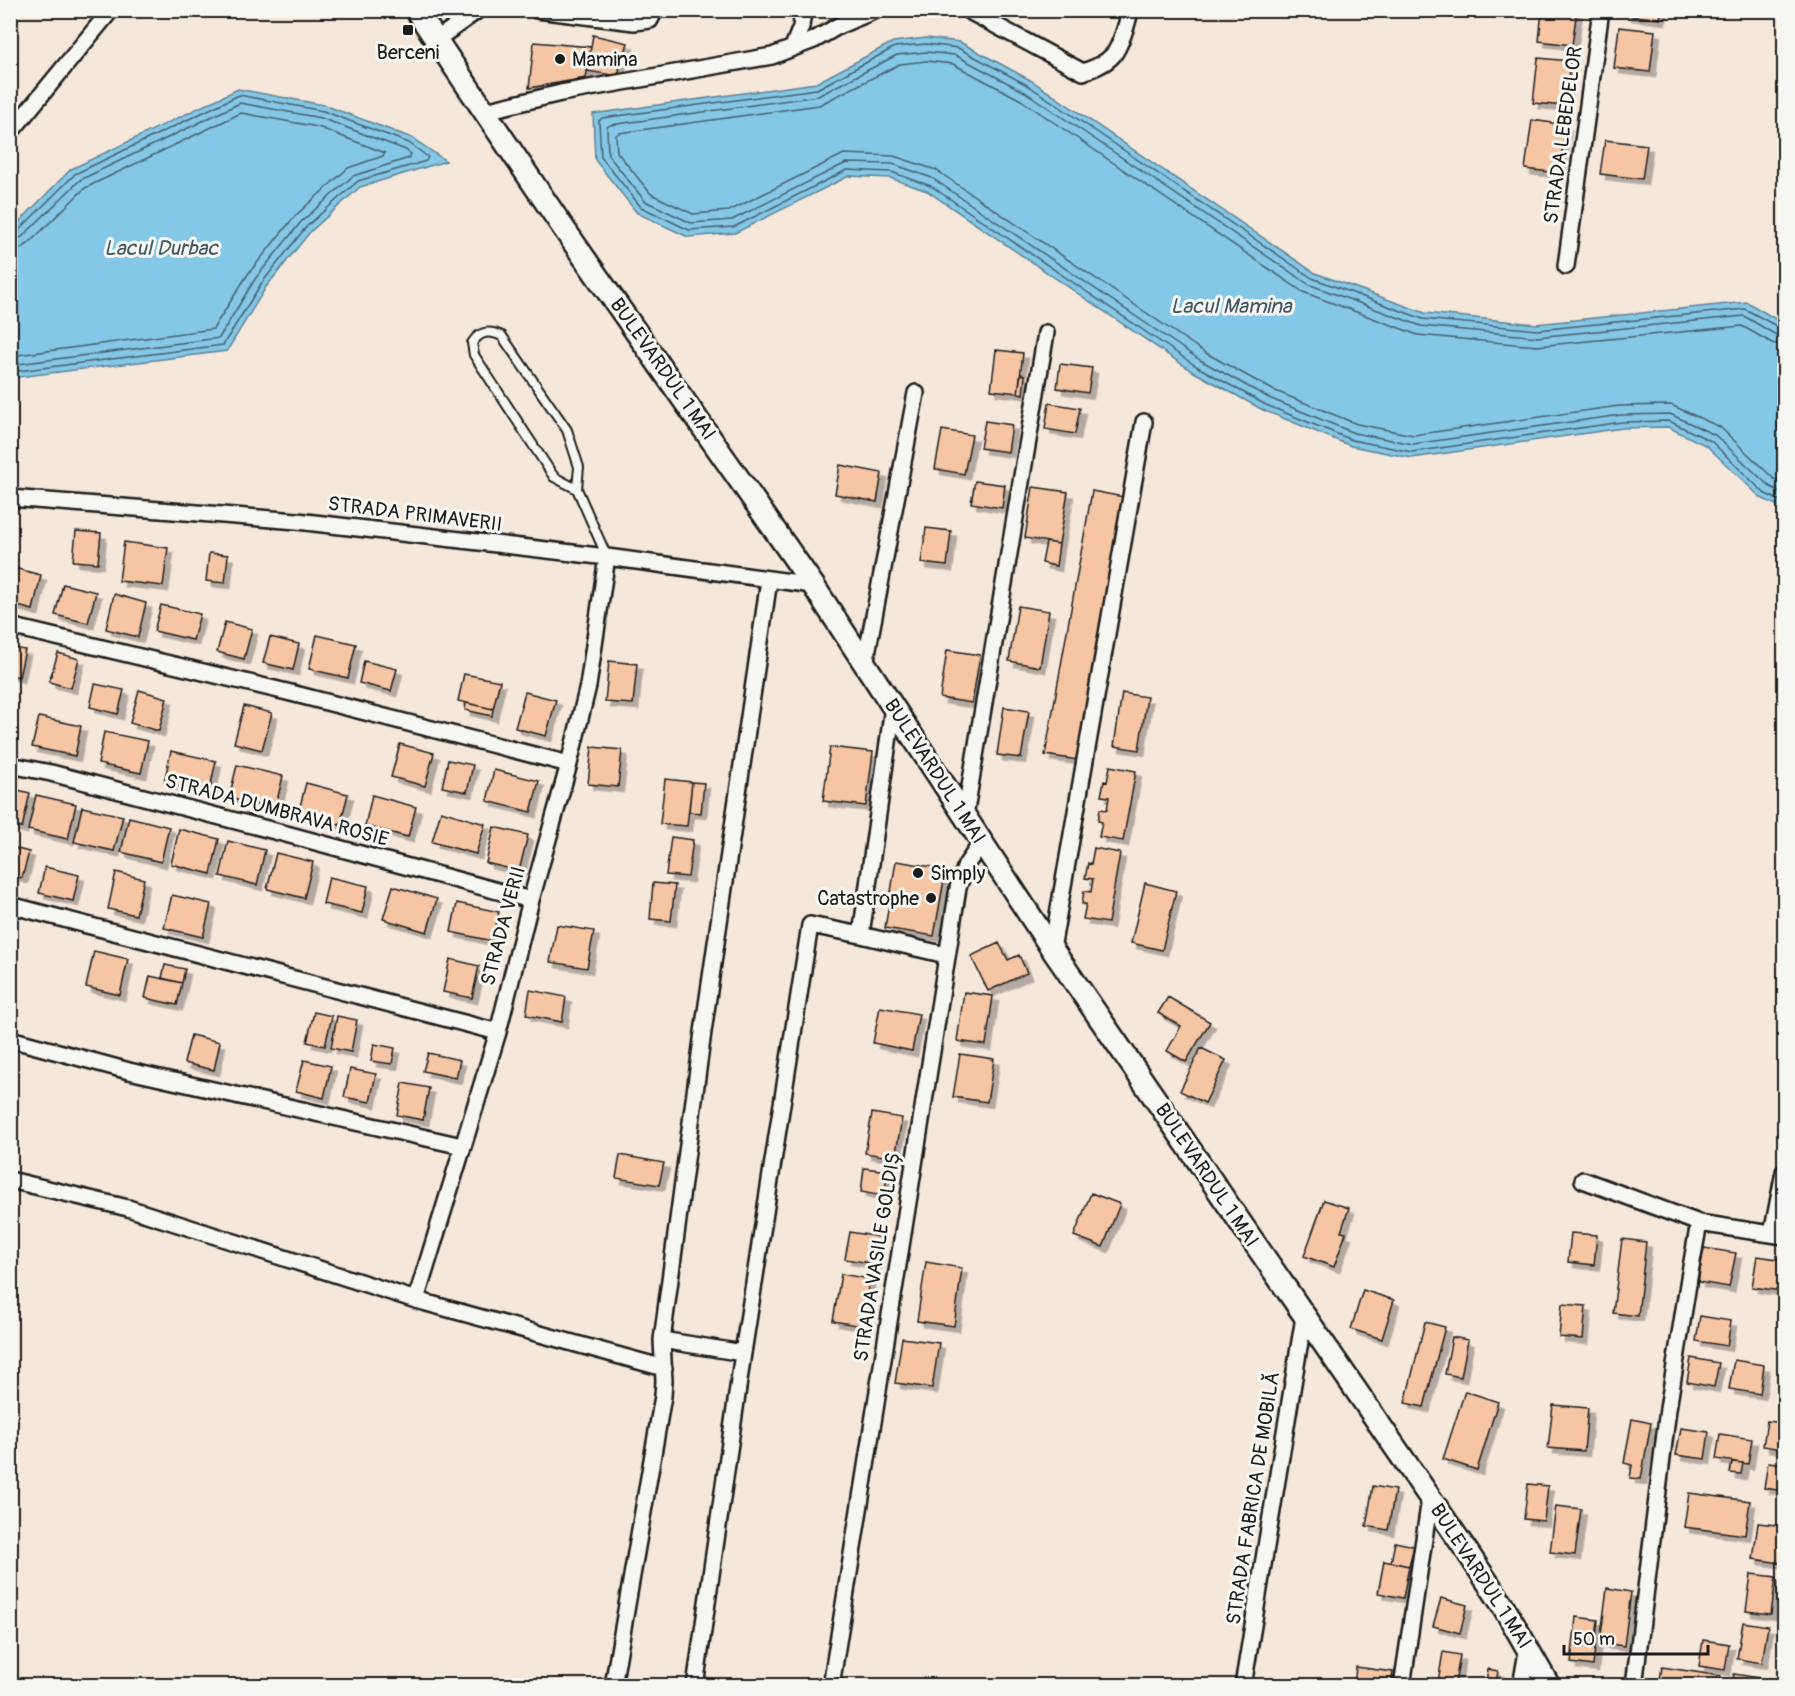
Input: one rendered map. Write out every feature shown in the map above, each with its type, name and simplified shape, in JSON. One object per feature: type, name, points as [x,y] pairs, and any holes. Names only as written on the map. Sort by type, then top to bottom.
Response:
[{"type":"main road","name":"BULEVARDUL 1 MAI","points":[[416,10],[562,226],[813,585],[1052,949],[1497,1595],[1550,1686]]},
{"type":"street","points":[[10,133],[111,10]]},
{"type":"street","points":[[436,40],[478,10]]},
{"type":"street","points":[[537,10],[634,22],[650,20],[655,10]]},
{"type":"street","points":[[793,48],[801,27],[803,10]]},
{"type":"street","points":[[485,111],[561,93],[772,56],[814,40],[840,25],[876,10]]},
{"type":"street","points":[[967,10],[1083,72],[1098,66],[1114,54],[1129,19],[1130,10]]},
{"type":"street","name":"STRADA LEBEDELOR","points":[[1566,266],[1601,10]]},
{"type":"street","points":[[965,816],[1046,333]]},
{"type":"street","points":[[865,664],[916,393]]},
{"type":"street","points":[[1052,949],[1144,422]]},
{"type":"street","name":"STRADA PRIMAVERII","points":[[10,498],[297,521],[607,557],[813,585]]},
{"type":"street","name":"STRADA VERII","points":[[416,1300],[498,1032],[531,900],[569,765],[588,686],[607,557]]},
{"type":"street","points":[[613,1686],[663,1396],[662,1340],[703,1032],[769,580]]},
{"type":"street","points":[[10,626],[291,693],[569,765]]},
{"type":"street","points":[[861,935],[893,707]]},
{"type":"street","name":"STRADA DUMBRAVA ROSIE","points":[[10,765],[51,773],[531,900]]},
{"type":"street","name":"STRADA VASILE GOLDIȘ","points":[[831,1686],[946,955],[958,888],[966,865],[982,842]]},
{"type":"street","points":[[10,905],[498,1032]]},
{"type":"street","points":[[695,1686],[742,1353],[810,925],[946,955]]},
{"type":"street","points":[[10,1039],[141,1073],[462,1146]]},
{"type":"street","points":[[1583,1180],[1699,1223],[1778,1235],[1785,1172]]},
{"type":"street","points":[[10,1180],[128,1208],[416,1300],[664,1368]]},
{"type":"street","points":[[1634,1686],[1668,1408],[1699,1223]]},
{"type":"street","name":"STRADA FABRICA DE MOBILĂ","points":[[1244,1686],[1304,1317]]},
{"type":"street","points":[[662,1340],[742,1353]]},
{"type":"street","points":[[1402,1686],[1430,1499]]},
{"type":"street","points":[[1521,1686],[1528,1646]]},
{"type":"lane","points":[[577,489],[554,477],[474,355],[472,343],[477,336],[484,332],[493,332],[502,336],[567,430],[579,467],[577,489],[607,557]]},
{"type":"water","name":"Lacul Mamina","points":[[926,38],[960,42],[1032,81],[1315,273],[1425,313],[1536,324],[1747,302],[1784,324],[1784,509],[1761,498],[1707,446],[1668,427],[1623,428],[1412,458],[1351,446],[1263,410],[1192,371],[927,191],[890,178],[849,176],[735,233],[688,237],[637,213],[595,160],[593,114],[816,83],[893,42]]},
{"type":"water","name":"Lacul Durbac","points":[[238,89],[324,105],[412,138],[446,161],[360,187],[310,232],[266,287],[227,351],[11,378],[11,230],[71,169]]},
{"type":"building","points":[[1542,10],[1577,10],[1572,45],[1539,41]]},
{"type":"building","points":[[1627,10],[1662,10],[1660,19],[1626,15]]},
{"type":"building","points":[[1619,27],[1655,31],[1650,72],[1614,68]]},
{"type":"building","points":[[593,35],[628,43],[624,56],[622,56],[618,76],[587,71]]},
{"type":"building","name":"Mamina","points":[[534,42],[591,47],[586,78],[529,88]]},
{"type":"building","points":[[1538,58],[1570,61],[1565,106],[1533,103]]},
{"type":"building","points":[[1532,120],[1566,125],[1559,173],[1525,169]]},
{"type":"building","points":[[1605,140],[1647,145],[1642,179],[1600,174]]},
{"type":"building","points":[[996,350],[1023,353],[1018,393],[991,390]]},
{"type":"building","points":[[1060,364],[1092,368],[1088,393],[1057,388]]},
{"type":"building","points":[[1021,374],[1025,375],[1023,394],[1018,393]]},
{"type":"building","points":[[1049,403],[1080,408],[1075,434],[1045,429]]},
{"type":"building","points":[[985,421],[1012,425],[1008,452],[980,448]]},
{"type":"building","points":[[942,430],[972,435],[964,474],[935,469]]},
{"type":"building","points":[[840,465],[882,473],[877,502],[835,494]]},
{"type":"building","points":[[975,481],[1005,485],[1002,508],[971,503]]},
{"type":"building","points":[[1033,487],[1068,492],[1059,544],[1025,538]]},
{"type":"building","points":[[1092,491],[1124,497],[1078,760],[1045,755]]},
{"type":"building","points":[[926,528],[951,531],[947,566],[921,563]]},
{"type":"building","points":[[76,531],[101,533],[98,563],[73,561]]},
{"type":"building","points":[[124,542],[168,548],[163,586],[119,581]]},
{"type":"building","points":[[1046,542],[1059,544],[1056,566],[1042,563]]},
{"type":"building","points":[[209,553],[228,555],[225,583],[206,581]]},
{"type":"building","points":[[10,567],[41,575],[33,610],[10,604]]},
{"type":"building","points":[[63,584],[96,592],[88,623],[55,615]]},
{"type":"building","points":[[114,594],[146,603],[138,637],[106,629]]},
{"type":"building","points":[[161,605],[200,614],[193,640],[154,631]]},
{"type":"building","points":[[1018,606],[1049,611],[1040,667],[1009,661]]},
{"type":"building","points":[[225,622],[252,629],[244,659],[217,652]]},
{"type":"building","points":[[317,635],[356,644],[348,678],[309,669]]},
{"type":"building","points":[[270,637],[299,644],[293,670],[263,663]]},
{"type":"building","points":[[10,647],[25,650],[19,677],[10,675]]},
{"type":"building","points":[[947,650],[980,655],[972,703],[940,698]]},
{"type":"building","points":[[58,653],[79,659],[71,688],[49,682]]},
{"type":"building","points":[[364,661],[397,669],[391,691],[359,683]]},
{"type":"building","points":[[609,661],[637,664],[633,704],[605,702]]},
{"type":"building","points":[[464,674],[500,681],[493,709],[458,701]]},
{"type":"building","points":[[95,684],[124,690],[118,714],[90,707]]},
{"type":"building","points":[[139,690],[167,698],[159,731],[130,723]]},
{"type":"building","points":[[525,692],[556,700],[546,736],[515,728]]},
{"type":"building","points":[[1122,693],[1147,697],[1139,750],[1114,746]]},
{"type":"building","points":[[466,703],[493,709],[492,716],[465,710]]},
{"type":"building","points":[[244,706],[272,713],[262,750],[234,743]]},
{"type":"building","points":[[1004,707],[1029,711],[1021,758],[997,755]]},
{"type":"building","points":[[39,717],[81,726],[75,756],[32,747]]},
{"type":"building","points":[[104,732],[148,741],[141,773],[98,764]]},
{"type":"building","points":[[400,744],[434,753],[425,786],[391,777]]},
{"type":"building","points":[[592,747],[622,750],[618,787],[588,784]]},
{"type":"building","points":[[830,747],[873,752],[866,806],[823,801]]},
{"type":"building","points":[[171,751],[216,761],[209,793],[164,783]]},
{"type":"building","points":[[448,760],[473,765],[467,792],[442,787]]},
{"type":"building","points":[[237,765],[283,776],[275,809],[229,798]]},
{"type":"building","points":[[1110,766],[1136,771],[1123,841],[1099,837],[1102,822],[1098,821],[1100,809],[1107,810],[1109,797],[1101,796]]},
{"type":"building","points":[[494,770],[539,781],[531,812],[487,801]]},
{"type":"building","points":[[665,779],[692,782],[687,826],[660,824]]},
{"type":"building","points":[[692,782],[704,783],[701,813],[689,812]]},
{"type":"building","points":[[306,783],[348,794],[340,825],[298,814]]},
{"type":"building","points":[[10,788],[30,793],[22,828],[10,825]]},
{"type":"building","points":[[36,795],[76,804],[68,839],[28,830]]},
{"type":"building","points":[[372,795],[416,807],[408,837],[365,826]]},
{"type":"building","points":[[82,807],[123,816],[114,851],[74,842]]},
{"type":"building","points":[[441,811],[485,824],[476,854],[432,842]]},
{"type":"building","points":[[129,817],[169,827],[161,862],[121,852]]},
{"type":"building","points":[[494,827],[528,835],[519,871],[486,863]]},
{"type":"building","points":[[179,829],[219,839],[211,874],[171,864]]},
{"type":"building","points":[[671,837],[693,840],[688,877],[666,875]]},
{"type":"building","points":[[228,841],[265,850],[257,885],[220,876]]},
{"type":"building","points":[[10,847],[29,852],[22,878],[10,875]]},
{"type":"building","points":[[1094,848],[1120,853],[1108,923],[1083,919],[1086,904],[1082,904],[1084,891],[1091,892],[1093,879],[1085,878]]},
{"type":"building","points":[[276,853],[313,862],[304,898],[267,889]]},
{"type":"building","points":[[896,861],[946,869],[934,936],[885,928]]},
{"type":"building","points":[[45,867],[79,875],[73,901],[39,893]]},
{"type":"building","points":[[116,872],[144,879],[136,915],[108,909]]},
{"type":"building","points":[[329,877],[368,886],[362,913],[323,904]]},
{"type":"building","points":[[653,883],[675,885],[671,921],[650,919]]},
{"type":"building","points":[[1145,883],[1176,891],[1162,950],[1131,943]]},
{"type":"building","points":[[393,886],[437,899],[427,932],[383,919]]},
{"type":"building","points":[[172,895],[211,904],[203,937],[164,928]]},
{"type":"building","points":[[457,903],[499,912],[492,941],[451,932]]},
{"type":"building","points":[[557,925],[594,931],[587,968],[550,962]]},
{"type":"building","points":[[999,943],[1008,960],[1019,955],[1027,973],[988,991],[971,956]]},
{"type":"building","points":[[94,951],[128,959],[120,995],[86,987]]},
{"type":"building","points":[[450,959],[479,966],[472,998],[443,992]]},
{"type":"building","points":[[165,965],[185,969],[182,983],[162,978]]},
{"type":"building","points":[[150,976],[182,983],[177,1005],[145,998]]},
{"type":"building","points":[[530,990],[566,997],[562,1022],[526,1015]]},
{"type":"building","points":[[964,992],[993,996],[986,1045],[957,1041]]},
{"type":"building","points":[[1168,997],[1210,1022],[1186,1062],[1167,1051],[1181,1026],[1158,1013]]},
{"type":"building","points":[[880,1007],[919,1014],[912,1051],[873,1043]]},
{"type":"building","points":[[314,1012],[332,1016],[325,1046],[307,1042]]},
{"type":"building","points":[[337,1016],[357,1020],[351,1052],[331,1048]]},
{"type":"building","points":[[191,1035],[220,1042],[214,1070],[184,1063]]},
{"type":"building","points":[[374,1044],[395,1048],[392,1064],[371,1061]]},
{"type":"building","points":[[1201,1048],[1226,1060],[1205,1103],[1180,1091]]},
{"type":"building","points":[[428,1053],[460,1060],[456,1078],[423,1071]]},
{"type":"building","points":[[960,1054],[994,1059],[987,1102],[953,1097]]},
{"type":"building","points":[[304,1060],[331,1066],[324,1098],[296,1091]]},
{"type":"building","points":[[350,1069],[376,1074],[370,1102],[344,1097]]},
{"type":"building","points":[[403,1083],[429,1088],[423,1120],[397,1115]]},
{"type":"building","points":[[872,1113],[902,1118],[895,1158],[865,1153]]},
{"type":"building","points":[[620,1155],[664,1163],[659,1185],[616,1178]]},
{"type":"building","points":[[864,1168],[888,1171],[884,1196],[861,1192]]},
{"type":"building","points":[[1091,1193],[1120,1204],[1103,1247],[1074,1236]]},
{"type":"building","points":[[1324,1200],[1349,1208],[1341,1232],[1346,1233],[1334,1267],[1304,1256]]},
{"type":"building","points":[[850,1232],[880,1237],[876,1264],[845,1259]]},
{"type":"building","points":[[1571,1233],[1597,1235],[1594,1265],[1568,1262]]},
{"type":"building","points":[[1622,1239],[1646,1242],[1638,1316],[1613,1313]]},
{"type":"building","points":[[1704,1248],[1736,1253],[1729,1287],[1698,1282]]},
{"type":"building","points":[[1757,1256],[1784,1260],[1782,1291],[1752,1287]]},
{"type":"building","points":[[926,1262],[962,1268],[954,1326],[917,1321]]},
{"type":"building","points":[[841,1274],[870,1279],[862,1326],[833,1321]]},
{"type":"building","points":[[1363,1290],[1394,1300],[1382,1339],[1351,1329]]},
{"type":"building","points":[[1562,1304],[1586,1306],[1583,1339],[1559,1337]]},
{"type":"building","points":[[1700,1316],[1731,1321],[1727,1346],[1696,1341]]},
{"type":"building","points":[[1425,1322],[1445,1327],[1424,1407],[1405,1403]]},
{"type":"building","points":[[1452,1337],[1468,1340],[1461,1377],[1445,1374]]},
{"type":"building","points":[[902,1338],[939,1343],[932,1388],[895,1383]]},
{"type":"building","points":[[1691,1358],[1719,1363],[1714,1387],[1687,1382]]},
{"type":"building","points":[[1734,1360],[1764,1365],[1760,1394],[1729,1389]]},
{"type":"building","points":[[1465,1391],[1498,1402],[1477,1470],[1443,1459]]},
{"type":"building","points":[[1553,1405],[1588,1408],[1584,1451],[1548,1448]]},
{"type":"building","points":[[1632,1419],[1651,1423],[1641,1479],[1630,1478],[1632,1465],[1624,1463]]},
{"type":"building","points":[[1767,1421],[1784,1423],[1781,1449],[1763,1446]]},
{"type":"building","points":[[1681,1428],[1709,1432],[1705,1459],[1676,1455]]},
{"type":"building","points":[[1720,1434],[1752,1439],[1748,1464],[1716,1459]]},
{"type":"building","points":[[1732,1462],[1743,1463],[1741,1474],[1730,1473]]},
{"type":"building","points":[[1768,1462],[1784,1464],[1784,1491],[1764,1488]]},
{"type":"building","points":[[1528,1484],[1548,1486],[1544,1521],[1524,1519]]},
{"type":"building","points":[[1373,1486],[1395,1490],[1388,1530],[1366,1526]]},
{"type":"building","points":[[1689,1493],[1750,1501],[1745,1535],[1684,1527]]},
{"type":"building","points":[[1556,1506],[1581,1509],[1575,1555],[1550,1552]]},
{"type":"building","points":[[1758,1523],[1784,1526],[1780,1563],[1753,1559]]},
{"type":"building","points":[[1395,1542],[1414,1546],[1409,1566],[1391,1562]]},
{"type":"building","points":[[1384,1561],[1409,1566],[1403,1598],[1378,1593]]},
{"type":"building","points":[[1751,1574],[1776,1577],[1771,1614],[1746,1611]]},
{"type":"building","points":[[1607,1588],[1631,1592],[1624,1646],[1600,1643]]},
{"type":"building","points":[[1441,1598],[1467,1605],[1460,1633],[1433,1626]]},
{"type":"building","points":[[1576,1617],[1598,1620],[1593,1666],[1571,1663]]},
{"type":"building","points":[[1743,1622],[1768,1626],[1762,1663],[1737,1659]]},
{"type":"building","points":[[1703,1640],[1729,1644],[1725,1670],[1699,1666]]},
{"type":"building","points":[[1443,1652],[1460,1655],[1455,1684],[1438,1682]]},
{"type":"building","points":[[1356,1667],[1393,1672],[1391,1686],[1354,1686]]},
{"type":"building","points":[[1662,1667],[1721,1676],[1720,1686],[1659,1686]]},
{"type":"building","points":[[1488,1669],[1498,1671],[1496,1684],[1486,1683]]},
{"type":"building","points":[[1734,1674],[1759,1678],[1758,1686],[1732,1686]]},
{"type":"building","points":[[1474,1681],[1496,1684],[1495,1686],[1473,1686]]},
{"type":"place","name":"Berceni","points":[[408,30]]},
{"type":"place","name":"Mamina","points":[[560,59]]},
{"type":"place","name":"Simply","points":[[918,873]]},
{"type":"place","name":"Catastrophe","points":[[931,898]]}]
